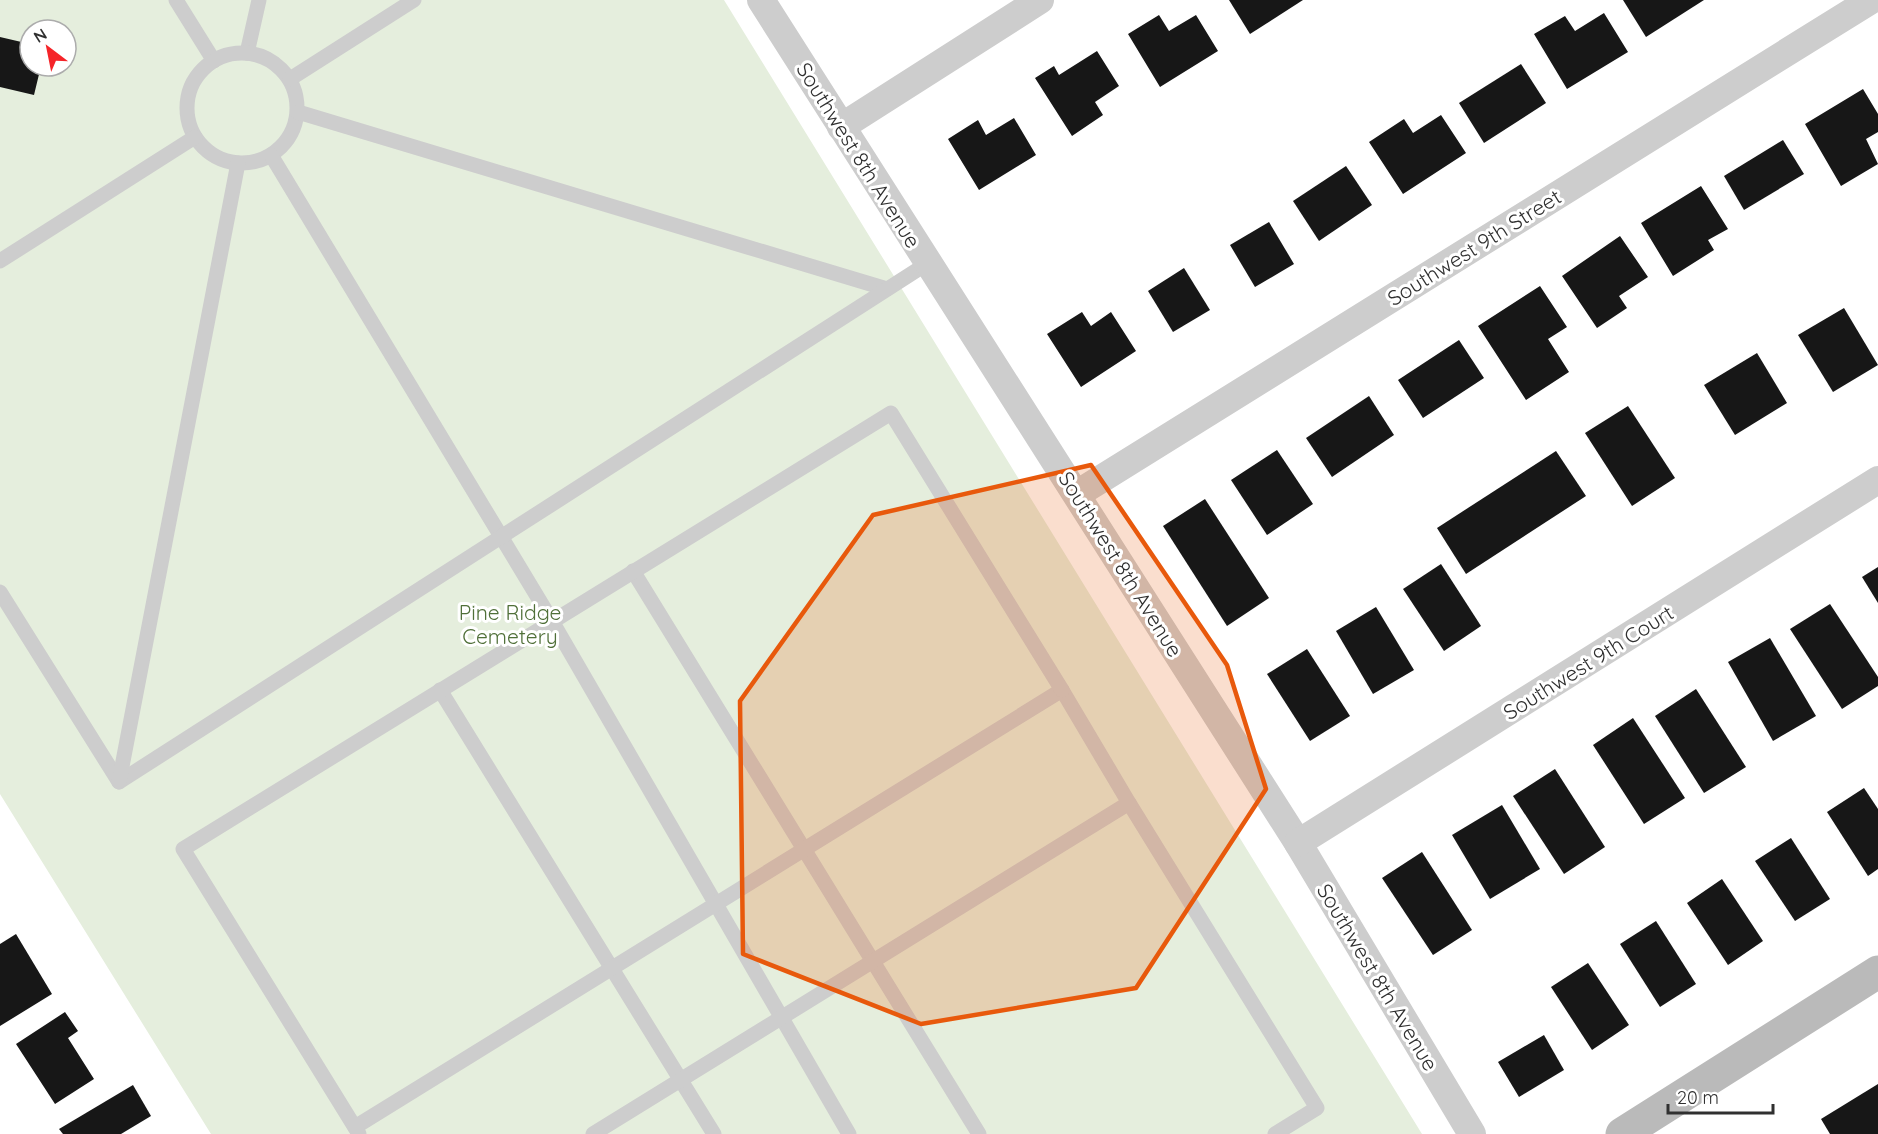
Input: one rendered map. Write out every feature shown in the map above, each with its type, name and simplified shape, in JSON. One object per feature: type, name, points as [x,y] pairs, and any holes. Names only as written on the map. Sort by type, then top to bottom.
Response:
[{"type":"street","name":"Southwest 8th Avenue","points":[[761,0],[1298,843],[1472,1134]]},
{"type":"street","name":"Southwest 9th Street","points":[[1077,494],[1871,0]]},
{"type":"street","points":[[841,127],[1030,3]]},
{"type":"street","name":"Southwest 9th Court","points":[[1298,843],[1878,480]]},
{"type":"street","points":[[1622,1134],[1878,972]]},
{"type":"lane","points":[[176,0],[214,61]]},
{"type":"lane","points":[[247,53],[259,0]]},
{"type":"lane","points":[[290,79],[414,0]]},
{"type":"lane","points":[[247,53],[264,57],[279,66],[290,79],[296,95],[297,112],[293,129],[284,144],[271,155],[255,161],[237,163],[221,159],[206,149],[195,137],[189,121],[187,103],[200,72],[214,61],[230,54],[247,53]]},
{"type":"lane","points":[[297,112],[887,289]]},
{"type":"lane","points":[[0,261],[195,137]]},
{"type":"lane","points":[[271,155],[552,621],[849,1134]]},
{"type":"lane","points":[[119,782],[237,163]]},
{"type":"lane","points":[[119,782],[502,538],[928,262]]},
{"type":"lane","points":[[1062,690],[612,968],[357,1131],[183,849],[891,413],[1062,690],[1317,1108],[1275,1134]]},
{"type":"lane","points":[[633,571],[979,1134]]},
{"type":"lane","points":[[0,592],[119,782]]},
{"type":"lane","points":[[440,690],[714,1134]]},
{"type":"lane","points":[[593,1134],[1130,803]]},
{"type":"highlighted area","points":[[1091,465],[1227,665],[1266,789],[1136,988],[921,1024],[743,954],[740,701],[873,515]]},
{"type":"green space","name":"Pine Ridge Cemetery","points":[[0,0],[724,0],[1422,1134],[211,1134],[0,794]]},
{"type":"building","points":[[1229,0],[1303,0],[1250,34]]},
{"type":"building","points":[[1623,0],[1704,0],[1646,37]]},
{"type":"building","points":[[1604,13],[1628,52],[1567,89],[1534,34],[1565,16],[1575,31]]},
{"type":"building","points":[[1159,15],[1169,31],[1196,15],[1218,51],[1160,87],[1128,34]]},
{"type":"building","points":[[0,37],[18,41],[18,78],[38,78],[34,95],[0,87]]},
{"type":"building","points":[[1097,51],[1119,86],[1095,102],[1103,115],[1072,136],[1035,78],[1054,66],[1059,75]]},
{"type":"building","points":[[1521,64],[1546,103],[1484,143],[1459,103]]},
{"type":"building","points":[[1863,89],[1878,114],[1878,132],[1866,139],[1878,164],[1841,186],[1805,124]]},
{"type":"building","points":[[1441,115],[1466,153],[1403,194],[1369,142],[1404,119],[1413,133]]},
{"type":"building","points":[[1014,118],[1036,155],[979,190],[948,139],[978,120],[986,135]]},
{"type":"building","points":[[1783,140],[1804,174],[1744,210],[1724,176]]},
{"type":"building","points":[[1346,166],[1372,205],[1319,241],[1293,201]]},
{"type":"building","points":[[1701,186],[1728,229],[1708,240],[1714,250],[1673,276],[1641,223]]},
{"type":"building","points":[[1269,222],[1294,264],[1255,287],[1230,245]]},
{"type":"building","points":[[1620,236],[1648,277],[1619,296],[1627,308],[1597,328],[1562,276]]},
{"type":"building","points":[[1184,268],[1210,310],[1173,332],[1148,291]]},
{"type":"building","points":[[1540,286],[1567,327],[1548,339],[1569,372],[1526,400],[1478,326]]},
{"type":"building","points":[[1844,308],[1878,365],[1833,392],[1798,335]]},
{"type":"building","points":[[1082,312],[1091,326],[1111,312],[1136,351],[1081,387],[1047,334]]},
{"type":"building","points":[[1459,340],[1484,378],[1423,418],[1398,380]]},
{"type":"building","points":[[1757,353],[1787,403],[1735,435],[1704,385]]},
{"type":"building","points":[[1369,396],[1394,435],[1332,477],[1306,438]]},
{"type":"building","points":[[1628,406],[1675,478],[1632,506],[1585,433]]},
{"type":"building","points":[[1277,450],[1313,504],[1267,535],[1231,480]]},
{"type":"building","points":[[1556,451],[1586,496],[1466,574],[1437,528]]},
{"type":"building","points":[[1205,499],[1269,598],[1227,626],[1163,526]]},
{"type":"building","points":[[1441,564],[1481,626],[1444,651],[1403,589]]},
{"type":"building","points":[[1878,567],[1878,603],[1862,577]]},
{"type":"building","points":[[1830,604],[1878,677],[1878,686],[1842,709],[1790,629]]},
{"type":"building","points":[[1376,607],[1414,670],[1373,694],[1336,631]]},
{"type":"building","points":[[1770,638],[1816,716],[1773,741],[1728,662]]},
{"type":"building","points":[[1307,649],[1350,716],[1310,741],[1267,674]]},
{"type":"building","points":[[1696,689],[1746,767],[1704,793],[1655,716]]},
{"type":"building","points":[[1633,718],[1685,798],[1644,824],[1593,745]]},
{"type":"building","points":[[1555,769],[1605,847],[1564,874],[1513,796]]},
{"type":"building","points":[[1864,788],[1878,809],[1878,869],[1868,876],[1827,812]]},
{"type":"building","points":[[1502,805],[1540,869],[1490,899],[1452,835]]},
{"type":"building","points":[[1791,838],[1830,899],[1795,921],[1755,861]]},
{"type":"building","points":[[1422,852],[1472,930],[1433,955],[1382,878]]},
{"type":"building","points":[[1722,879],[1763,941],[1728,965],[1687,903]]},
{"type":"building","points":[[1656,921],[1696,984],[1660,1007],[1620,944]]},
{"type":"building","points":[[16,934],[52,994],[0,1026],[0,944]]},
{"type":"building","points":[[1588,963],[1629,1025],[1592,1050],[1551,987]]},
{"type":"building","points":[[65,1012],[78,1031],[68,1038],[94,1079],[55,1104],[16,1044]]},
{"type":"building","points":[[1544,1035],[1564,1070],[1519,1097],[1498,1062]]},
{"type":"building","points":[[1878,1084],[1878,1134],[1830,1134],[1821,1119]]},
{"type":"building","points":[[133,1085],[151,1116],[121,1134],[63,1134],[59,1129]]}]
